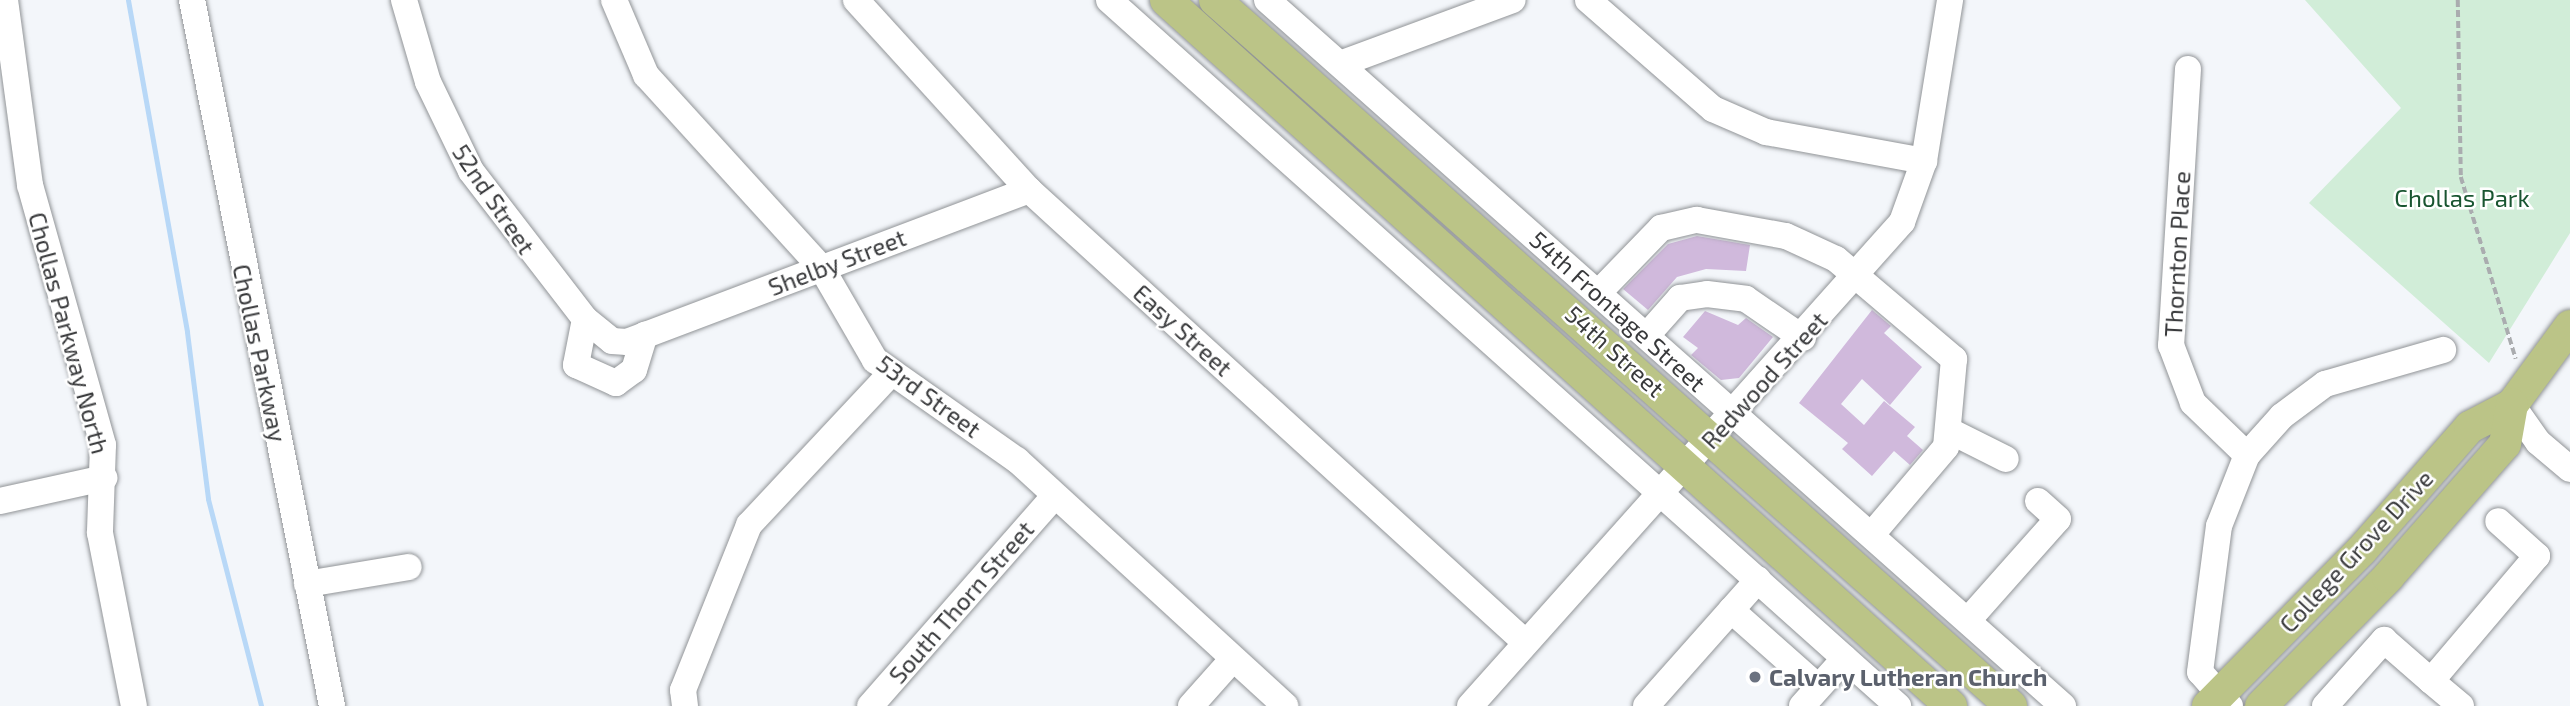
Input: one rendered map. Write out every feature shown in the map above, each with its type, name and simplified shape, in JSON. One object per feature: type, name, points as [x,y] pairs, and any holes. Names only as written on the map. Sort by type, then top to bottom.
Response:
[{"type":"main road","name":"54th Street","points":[[1166,0],[1951,706]]},
{"type":"main road","name":"54th Street","points":[[1215,0],[1711,437],[2011,706]]},
{"type":"main road","name":"College Grove Drive","points":[[2219,702],[2361,551],[2470,427],[2518,396],[2570,327]]},
{"type":"main road","name":"College Grove Drive","points":[[2261,706],[2388,577],[2505,443],[2518,396]]},
{"type":"street","name":"Chollas Parkway North","points":[[5,0],[30,185],[103,445],[104,478],[100,533],[134,706]]},
{"type":"street","name":"Chollas Parkway","points":[[192,0],[332,706]]},
{"type":"street","name":"52nd Street","points":[[404,0],[428,82],[471,171],[584,319],[611,341],[645,335]]},
{"type":"street","name":"53rd Street","points":[[614,0],[646,75],[821,267],[860,342],[892,372],[1017,460],[1053,498],[1285,706]]},
{"type":"street","name":"Easy Street","points":[[856,0],[1030,190],[1526,643]]},
{"type":"street","points":[[1109,0],[1898,706]]},
{"type":"street","name":"54th Frontage Street","points":[[1267,0],[1649,333],[1733,413],[1874,532],[2063,706]]},
{"type":"street","points":[[1340,64],[1513,0]]},
{"type":"street","points":[[1588,0],[1713,109],[1766,132],[1924,161]]},
{"type":"street","name":"Redwood Street","points":[[1470,706],[1802,338],[1902,222],[1924,161],[1950,0]]},
{"type":"street","name":"Thornton Place","points":[[2188,69],[2171,345],[2193,403],[2247,455]]},
{"type":"street","name":"Shelby Street","points":[[645,335],[1030,190]]},
{"type":"street","points":[[1600,291],[1661,228],[1697,220],[1786,236],[1822,250],[1857,276],[1954,359],[1952,432],[1946,447],[1874,532]]},
{"type":"street","points":[[1649,333],[1680,299],[1707,294],[1746,299],[1802,338]]},
{"type":"street","points":[[584,319],[576,365],[616,383],[634,370],[645,335]]},
{"type":"street","points":[[2219,702],[2200,672],[2219,526],[2247,455],[2282,416],[2325,384],[2443,350]]},
{"type":"street","points":[[685,706],[683,690],[749,525],[892,372]]},
{"type":"street","points":[[2518,396],[2538,442],[2570,469]]},
{"type":"street","points":[[1952,432],[2006,459]]},
{"type":"street","points":[[0,501],[104,478]]},
{"type":"street","name":"South Thorn Street","points":[[870,706],[1053,498]]},
{"type":"street","points":[[1970,618],[2058,519],[2038,501]]},
{"type":"street","points":[[2431,681],[2537,556],[2498,521]]},
{"type":"street","points":[[307,584],[409,567]]},
{"type":"street","points":[[1646,706],[1758,580]]},
{"type":"street","points":[[1731,610],[1810,697],[1844,658]]},
{"type":"street","points":[[2325,706],[2384,640],[2461,706]]},
{"type":"street","points":[[1191,706],[1232,660]]},
{"type":"path","points":[[2458,0],[2461,177],[2518,396]]},
{"type":"green space","name":"Chollas Park","points":[[2305,0],[2570,0],[2570,233],[2489,363],[2309,203],[2401,108]]},
{"type":"building","points":[[1697,236],[1750,245],[1746,271],[1706,269],[1677,277],[1648,310],[1623,289],[1668,244]]},
{"type":"building","points":[[1872,310],[1891,326],[1884,333],[1922,367],[1890,405],[1862,379],[1841,404],[1864,425],[1884,401],[1915,427],[1907,436],[1923,450],[1910,465],[1894,451],[1872,476],[1842,449],[1848,443],[1799,403]]},
{"type":"building","points":[[1705,311],[1738,325],[1746,318],[1773,337],[1739,378],[1721,380],[1691,355],[1698,348],[1683,337]]},
{"type":"waterway","points":[[128,0],[187,332],[208,499],[261,706]]},
{"type":"place","name":"Calvary Lutheran Church","points":[[1755,677]]}]
